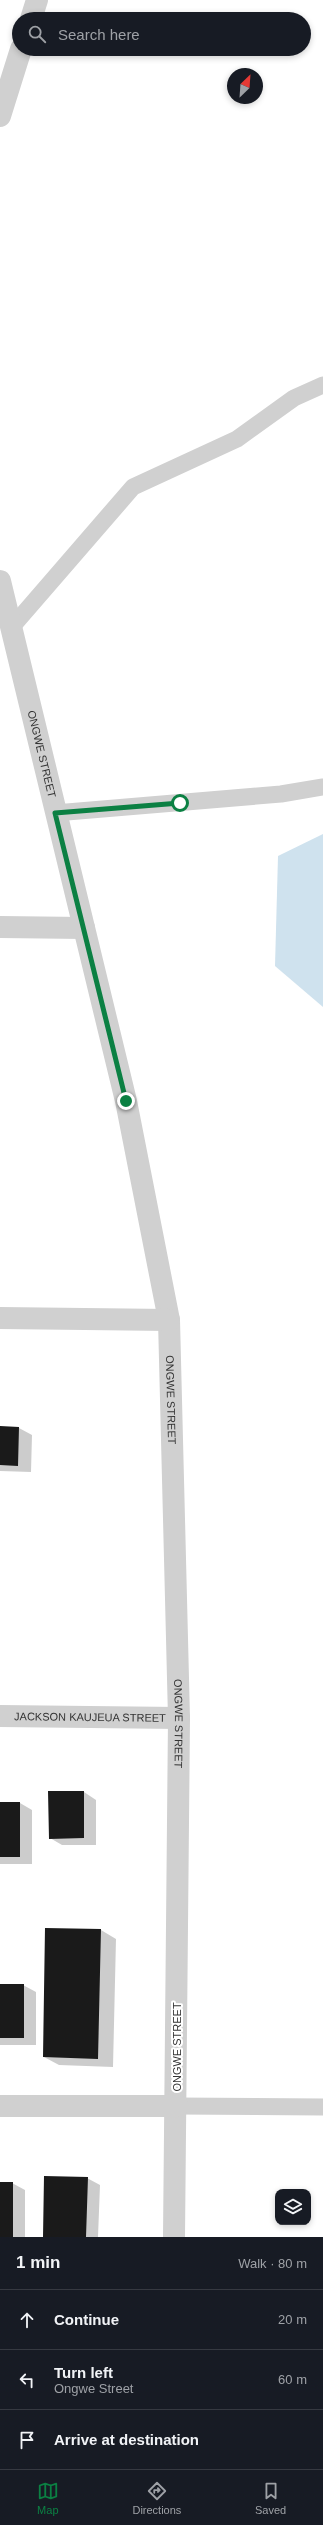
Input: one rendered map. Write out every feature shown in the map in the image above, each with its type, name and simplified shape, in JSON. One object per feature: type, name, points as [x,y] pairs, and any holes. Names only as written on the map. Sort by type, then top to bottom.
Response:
[{"type":"street","points":[[33,12],[37,0]]},
{"type":"street","points":[[0,116],[19,56]]},
{"type":"street","name":"ONGWE STREET","points":[[0,581],[126,1101],[169,1320],[179,1718],[177,2106],[174,2237]]},
{"type":"street","points":[[0,927],[84,928]]},
{"type":"street","points":[[0,1318],[169,1320]]},
{"type":"street","name":"JACKSON KAUJEUA STREET","points":[[0,1716],[179,1718]]},
{"type":"street","points":[[0,2106],[177,2106]]},
{"type":"lane","points":[[11,628],[133,487],[237,439],[294,398],[323,385]]},
{"type":"lane","points":[[55,813],[273,794],[323,787]]},
{"type":"lane","points":[[177,2106],[323,2107]]},
{"type":"water","points":[[323,834],[323,1007],[275,966],[278,856]]},
{"type":"building","points":[[0,1426],[19,1427],[18,1466],[0,1465]]},
{"type":"building","points":[[48,1791],[84,1791],[84,1838],[49,1839]]},
{"type":"building","points":[[0,1802],[20,1802],[20,1857],[0,1857]]},
{"type":"building","points":[[45,1928],[101,1929],[98,2059],[43,2057]]},
{"type":"building","points":[[0,1984],[24,1984],[24,2038],[0,2038]]},
{"type":"building","points":[[44,2176],[88,2177],[86,2237],[43,2237]]},
{"type":"building","points":[[0,2182],[13,2182],[13,2237],[0,2237]]},
{"type":"route","points":[[126,1101],[55,813],[180,803]]}]
